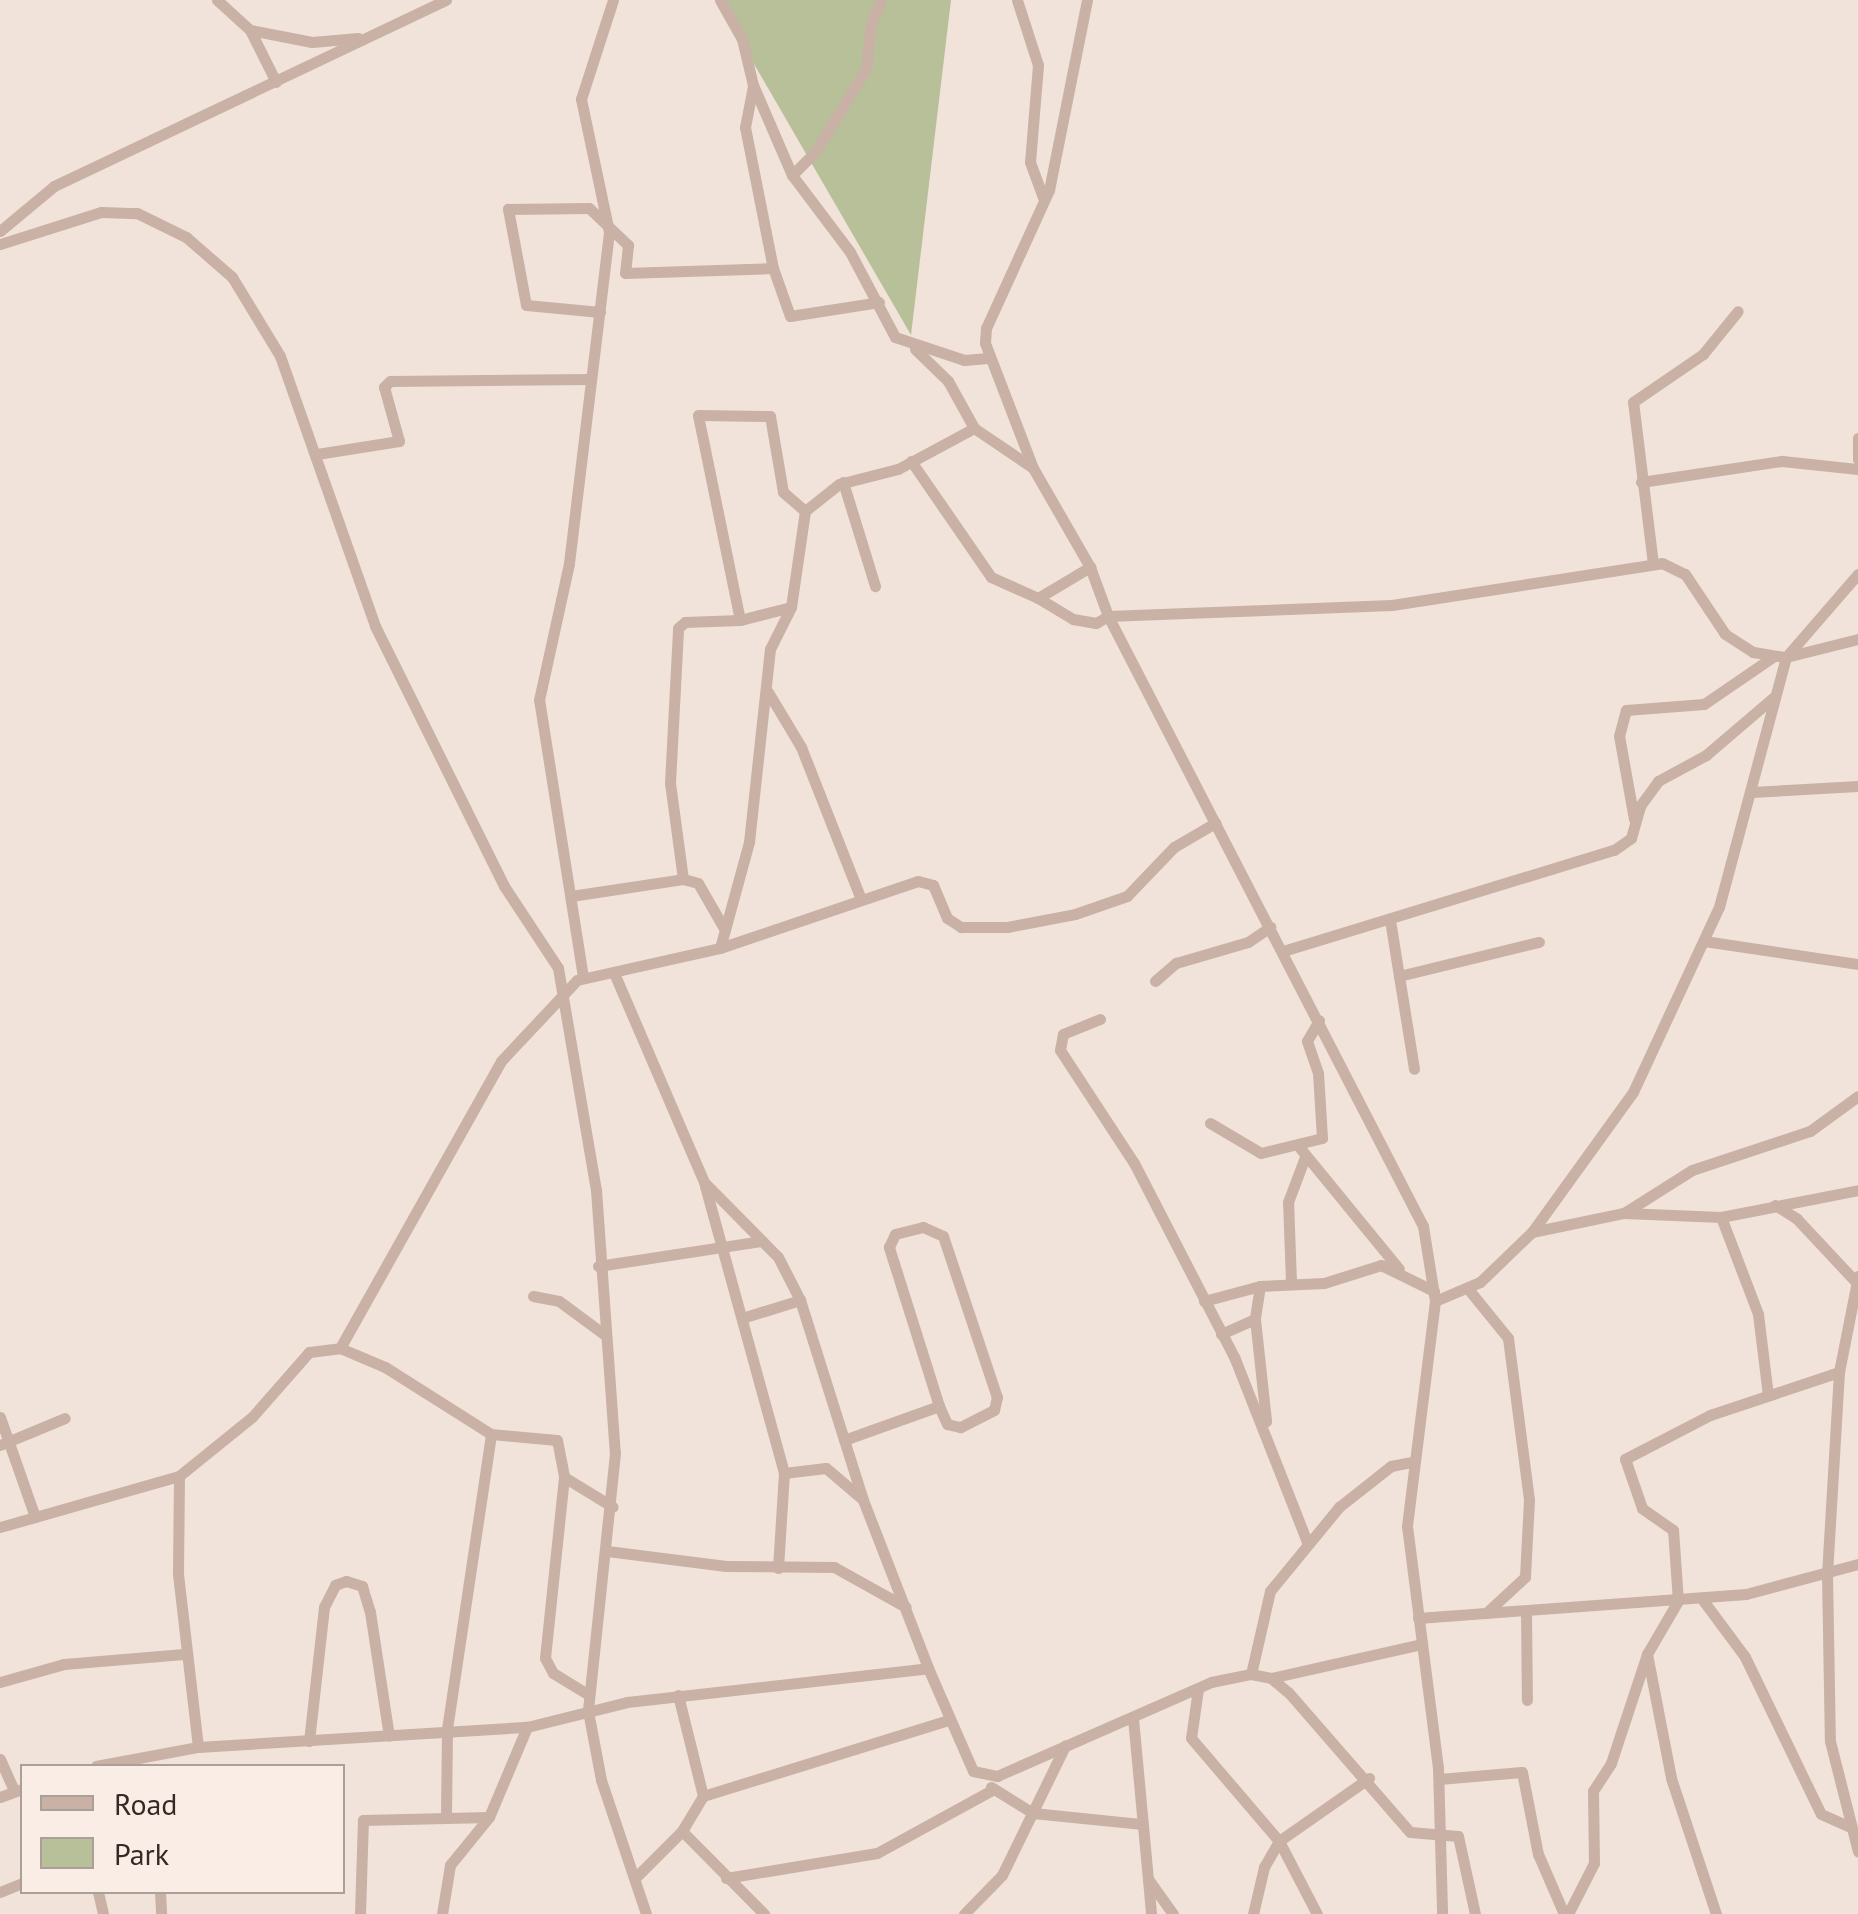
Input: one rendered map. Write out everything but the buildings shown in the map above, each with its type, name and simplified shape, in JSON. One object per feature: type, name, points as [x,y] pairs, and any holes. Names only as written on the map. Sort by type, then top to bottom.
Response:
[{"type":"street","points":[[217,0],[250,30],[276,82]]},
{"type":"street","points":[[0,231],[54,186],[446,0]]},
{"type":"street","points":[[583,977],[539,700],[569,563],[609,232],[602,175],[580,109],[613,0]]},
{"type":"street","points":[[720,0],[742,39],[753,84],[792,175],[880,302],[890,330],[948,381],[974,428],[1033,468]]},
{"type":"street","points":[[792,175],[815,152],[866,69],[871,22],[881,0]]},
{"type":"street","points":[[1017,0],[1038,65],[1030,162],[1044,200]]},
{"type":"street","points":[[1087,0],[1044,200],[986,328],[988,358],[1033,468],[1090,567],[1108,616],[1414,1202],[1434,1296],[1407,1526],[1439,1778],[1444,1836],[1442,1914]]},
{"type":"street","points":[[250,30],[312,42],[376,34]]},
{"type":"street","points":[[753,84],[745,127],[773,268],[790,316],[880,302]]},
{"type":"street","points":[[600,312],[526,305],[508,209],[582,205],[628,245],[625,274]]},
{"type":"street","points":[[0,244],[120,211],[186,237],[232,277],[276,347],[376,626],[504,886],[550,955],[566,991],[596,1190],[613,1508],[588,1711],[610,1808],[637,1876],[646,1914]]},
{"type":"street","points":[[602,276],[773,268]]},
{"type":"street","points":[[1653,564],[1641,482],[1635,398],[1703,354],[1738,310]]},
{"type":"street","points":[[912,346],[964,360],[988,358]]},
{"type":"street","points":[[317,454],[399,441],[384,387],[390,380],[591,379]]},
{"type":"street","points":[[740,620],[698,415],[770,416],[783,492],[805,511]]},
{"type":"street","points":[[720,948],[749,842],[770,649],[791,607],[805,511],[843,482],[911,461],[974,428]]},
{"type":"street","points":[[1858,438],[1858,459]]},
{"type":"street","points":[[911,461],[983,571],[1082,622],[1108,616],[1392,605],[1653,564],[1685,574],[1730,638],[1780,657],[1858,639]]},
{"type":"street","points":[[1641,482],[1782,461],[1858,468]]},
{"type":"street","points":[[843,482],[875,586]]},
{"type":"street","points":[[1038,598],[1090,567]]},
{"type":"street","points":[[1635,824],[1619,736],[1626,710],[1704,704],[1780,657],[1858,574]]},
{"type":"street","points":[[683,879],[670,783],[678,628],[685,622],[740,620],[791,607]]},
{"type":"street","points":[[1210,1123],[1261,1153],[1302,1152],[1342,1192],[1360,1228],[1401,1272],[1434,1296],[1469,1290],[1532,1232],[1633,1092],[1704,941],[1752,792],[1775,696],[1780,657]]},
{"type":"street","points":[[767,692],[801,747],[860,897]]},
{"type":"street","points":[[1282,951],[1614,850],[1631,838],[1658,781],[1706,755],[1775,696]]},
{"type":"street","points":[[1752,792],[1858,786]]},
{"type":"street","points":[[340,1348],[456,1131],[502,1061],[583,977],[614,974],[720,948],[860,897],[928,882],[952,924],[981,928],[1075,914],[1127,896],[1174,847],[1215,824]]},
{"type":"street","points":[[571,896],[683,879],[698,883],[724,930]]},
{"type":"street","points":[[1390,920],[1414,1069]]},
{"type":"street","points":[[1155,981],[1176,963],[1248,942],[1270,927]]},
{"type":"street","points":[[1704,941],[1858,964]]},
{"type":"street","points":[[1400,976],[1538,942]]},
{"type":"street","points":[[614,974],[664,1077],[704,1182],[742,1318],[784,1473],[778,1568]]},
{"type":"street","points":[[1100,1020],[1063,1034],[1060,1050],[1134,1163],[1222,1334],[1268,1435],[1308,1544]]},
{"type":"street","points":[[1292,1282],[1288,1202],[1302,1152],[1325,1134],[1318,1072],[1307,1041],[1319,1020]]},
{"type":"street","points":[[1624,1214],[1692,1170],[1810,1131],[1858,1096]]},
{"type":"street","points":[[704,1182],[762,1241],[800,1300],[863,1500],[949,1720],[973,1771],[1033,1813],[1142,1824]]},
{"type":"street","points":[[1532,1232],[1624,1214],[1721,1216],[1858,1190]]},
{"type":"street","points":[[1775,1205],[1797,1219],[1857,1279],[1839,1372],[1827,1574],[1830,1741],[1847,1790],[1850,1827],[1858,1852]]},
{"type":"street","points":[[1721,1216],[1758,1314],[1768,1395]]},
{"type":"street","points":[[923,1227],[943,1236],[997,1397],[994,1410],[960,1427],[947,1424],[939,1406],[889,1247],[895,1234],[923,1227]]},
{"type":"street","points":[[598,1266],[762,1241]]},
{"type":"street","points":[[1204,1301],[1260,1286],[1324,1283],[1381,1266],[1401,1272]]},
{"type":"street","points":[[1260,1286],[1255,1319],[1268,1435]]},
{"type":"street","points":[[1469,1290],[1508,1338],[1530,1526],[1525,1577],[1486,1613]]},
{"type":"street","points":[[533,1296],[558,1301],[605,1335]]},
{"type":"street","points":[[742,1318],[800,1300]]},
{"type":"street","points":[[1222,1334],[1255,1319]]},
{"type":"street","points":[[0,1526],[179,1476],[252,1416],[310,1352],[340,1348],[385,1367],[491,1434],[550,1436],[561,1448],[564,1477],[544,1658],[553,1674],[589,1695]]},
{"type":"street","points":[[1566,1914],[1594,1863],[1593,1790],[1611,1762],[1646,1654],[1678,1602],[1673,1530],[1642,1508],[1625,1459],[1696,1421],[1839,1372]]},
{"type":"street","points":[[844,1440],[939,1406]]},
{"type":"street","points":[[0,1418],[4,1443],[35,1516]]},
{"type":"street","points":[[4,1443],[64,1418]]},
{"type":"street","points":[[446,1814],[448,1729],[491,1434]]},
{"type":"street","points":[[1251,1674],[1265,1602],[1308,1544],[1360,1489],[1396,1463],[1412,1462]]},
{"type":"street","points":[[784,1473],[826,1468],[863,1500]]},
{"type":"street","points":[[179,1476],[184,1654],[198,1748]]},
{"type":"street","points":[[564,1477],[613,1508]]},
{"type":"street","points":[[607,1551],[778,1568],[834,1566],[906,1608]]},
{"type":"street","points":[[1418,1618],[1678,1602],[1827,1574],[1858,1564]]},
{"type":"street","points":[[309,1740],[324,1607],[335,1585],[346,1581],[362,1586],[370,1612],[388,1736]]},
{"type":"street","points":[[1702,1599],[1745,1657],[1821,1814],[1850,1827]]},
{"type":"street","points":[[1526,1612],[1527,1700]]},
{"type":"street","points":[[973,1771],[1006,1774],[1198,1689],[1251,1674],[1271,1678],[1422,1644]]},
{"type":"street","points":[[0,1682],[64,1664],[184,1654]]},
{"type":"street","points":[[1646,1654],[1671,1778],[1716,1914]]},
{"type":"street","points":[[107,1764],[198,1748],[448,1729],[527,1728],[588,1711],[678,1695],[766,1691],[928,1668]]},
{"type":"street","points":[[1271,1678],[1369,1778],[1410,1832],[1460,1839],[1475,1914]]},
{"type":"street","points":[[1198,1689],[1191,1738],[1279,1842],[1315,1914]]},
{"type":"street","points":[[678,1695],[703,1796]]},
{"type":"street","points":[[1133,1718],[1150,1914]]},
{"type":"street","points":[[637,1876],[682,1832],[703,1796],[949,1720]]},
{"type":"street","points":[[442,1914],[450,1865],[489,1817],[527,1728]]},
{"type":"street","points":[[964,1914],[1002,1875],[1065,1746]]},
{"type":"street","points":[[0,1759],[18,1790],[0,1797]]},
{"type":"street","points":[[1439,1778],[1523,1774],[1538,1854],[1566,1914]]},
{"type":"street","points":[[1253,1914],[1264,1868],[1279,1842],[1369,1778]]},
{"type":"street","points":[[726,1878],[877,1853],[994,1789]]},
{"type":"street","points":[[360,1914],[363,1820],[446,1814],[489,1817]]},
{"type":"street","points":[[682,1832],[764,1914]]},
{"type":"street","points":[[1148,1879],[1174,1914]]},
{"type":"green space","points":[[717,0],[951,0],[911,335]]}]
